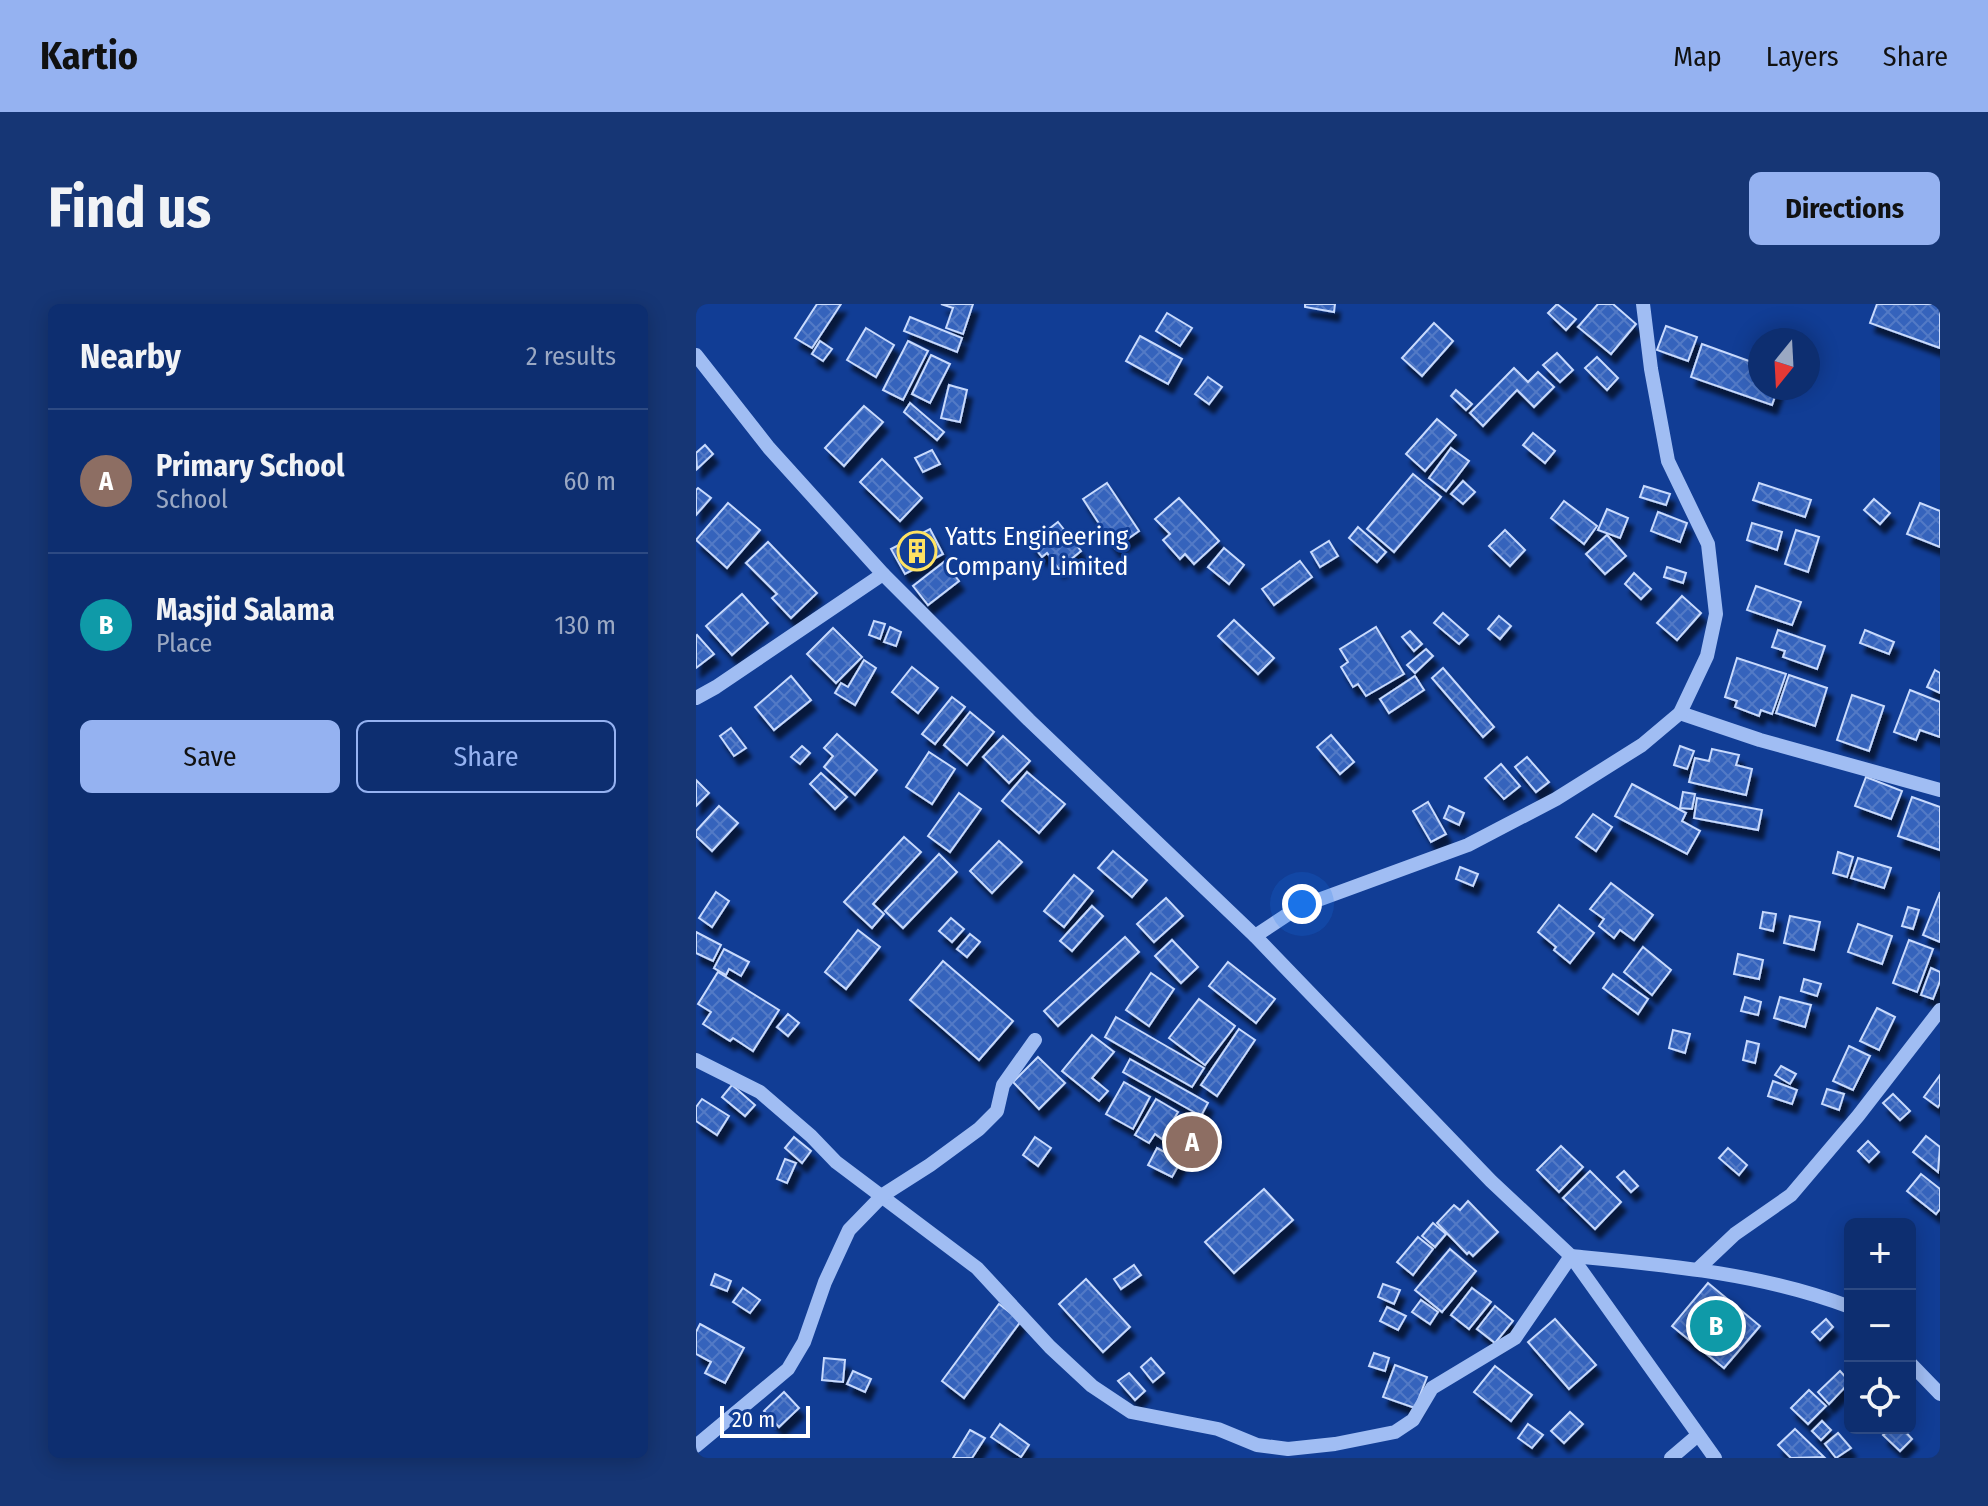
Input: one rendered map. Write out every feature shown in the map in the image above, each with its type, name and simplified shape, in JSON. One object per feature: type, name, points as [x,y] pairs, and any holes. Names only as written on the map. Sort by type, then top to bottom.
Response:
[{"type":"street","points":[[1255,936],[1299,907],[1468,845],[1556,799],[1642,745],[1680,713],[1707,656],[1716,614],[1708,544],[1668,461],[1643,304]]},
{"type":"street","points":[[696,355],[769,448],[883,574],[1029,720],[1255,936],[1491,1181],[1571,1256],[1715,1458]]},
{"type":"street","points":[[696,698],[883,574]]},
{"type":"street","points":[[1680,713],[1760,740],[1940,790]]},
{"type":"street","points":[[1699,1268],[1735,1234],[1791,1195],[1858,1116],[1940,1010]]},
{"type":"street","points":[[696,1446],[788,1369],[804,1342],[825,1282],[849,1230],[883,1195],[930,1165],[997,1111],[1003,1085],[1035,1040]]},
{"type":"street","points":[[696,1060],[760,1092],[836,1162],[977,1268],[1050,1347],[1092,1386],[1131,1412],[1218,1429],[1257,1445],[1288,1449],[1335,1444],[1395,1432],[1413,1420],[1432,1388],[1515,1338],[1571,1256]]},
{"type":"street","points":[[1571,1256],[1699,1268],[1819,1296],[1844,1305]]},
{"type":"street","points":[[1916,1369],[1940,1394]]},
{"type":"street","points":[[1671,1458],[1698,1435]]},
{"type":"building","points":[[817,304],[841,304],[812,348],[795,338]]},
{"type":"building","points":[[941,304],[973,304],[963,334],[946,328],[953,308]]},
{"type":"building","points":[[1305,304],[1335,304],[1334,312],[1305,307]]},
{"type":"building","points":[[1557,304],[1576,319],[1566,330],[1548,313]]},
{"type":"building","points":[[1598,304],[1613,304],[1636,324],[1611,354],[1578,327]]},
{"type":"building","points":[[1877,304],[1940,304],[1940,348],[1870,323]]},
{"type":"building","points":[[1167,313],[1192,328],[1180,346],[1156,331]]},
{"type":"building","points":[[910,317],[962,338],[957,352],[904,331]]},
{"type":"building","points":[[1434,323],[1453,341],[1422,376],[1402,358]]},
{"type":"building","points":[[1666,326],[1697,337],[1688,361],[1657,350]]},
{"type":"building","points":[[866,328],[894,345],[876,377],[847,360]]},
{"type":"building","points":[[1140,336],[1182,359],[1168,384],[1126,361]]},
{"type":"building","points":[[820,341],[832,349],[823,361],[812,354]]},
{"type":"building","points":[[908,341],[928,351],[903,400],[883,390]]},
{"type":"building","points":[[1702,344],[1748,361],[1748,397],[1691,377]]},
{"type":"building","points":[[1557,353],[1573,370],[1560,382],[1543,365]]},
{"type":"building","points":[[931,355],[950,364],[930,403],[912,394]]},
{"type":"building","points":[[1597,357],[1618,378],[1607,390],[1585,368]]},
{"type":"building","points":[[1514,368],[1528,382],[1538,372],[1554,387],[1534,407],[1517,390],[1483,426],[1470,413]]},
{"type":"building","points":[[1208,377],[1222,387],[1209,404],[1195,394]]},
{"type":"building","points":[[949,385],[967,390],[960,422],[941,418]]},
{"type":"building","points":[[1456,390],[1472,404],[1466,410],[1451,396]]},
{"type":"building","points":[[1758,400],[1774,400],[1772,405]]},
{"type":"building","points":[[910,403],[944,432],[937,440],[904,412]]},
{"type":"building","points":[[864,406],[883,422],[844,466],[825,448]]},
{"type":"building","points":[[1437,419],[1456,435],[1425,471],[1406,454]]},
{"type":"building","points":[[1533,433],[1555,451],[1545,463],[1523,445]]},
{"type":"building","points":[[705,445],[713,454],[697,469],[696,453]]},
{"type":"building","points":[[1451,448],[1469,461],[1446,491],[1429,478]]},
{"type":"building","points":[[932,450],[940,464],[923,472],[915,458]]},
{"type":"building","points":[[882,459],[922,498],[900,521],[860,482]]},
{"type":"building","points":[[1413,474],[1441,497],[1394,552],[1367,529]]},
{"type":"building","points":[[1463,481],[1475,492],[1463,504],[1451,494]]},
{"type":"building","points":[[1107,483],[1139,531],[1115,548],[1083,499]]},
{"type":"building","points":[[1759,483],[1811,500],[1805,517],[1753,500]]},
{"type":"building","points":[[1644,486],[1670,494],[1666,505],[1640,497]]},
{"type":"building","points":[[698,488],[711,498],[696,515],[696,490]]},
{"type":"building","points":[[1179,498],[1219,541],[1194,564],[1185,554],[1180,559],[1163,540],[1170,534],[1155,519]]},
{"type":"building","points":[[1874,499],[1890,513],[1880,524],[1864,510]]},
{"type":"building","points":[[1564,501],[1597,526],[1584,544],[1551,518]]},
{"type":"building","points":[[728,503],[760,530],[727,568],[696,540]]},
{"type":"building","points":[[1920,503],[1940,511],[1940,547],[1907,534]]},
{"type":"building","points":[[1607,509],[1628,518],[1620,538],[1598,530]]},
{"type":"building","points":[[1658,512],[1687,523],[1680,542],[1651,531]]},
{"type":"building","points":[[1058,522],[1081,551],[1059,569],[1047,553],[1042,557],[1031,543]]},
{"type":"building","points":[[1752,523],[1782,532],[1777,550],[1747,540]]},
{"type":"building","points":[[1358,527],[1386,552],[1377,562],[1349,538]]},
{"type":"building","name":"Yatts Engineering Company Limited","points":[[930,529],[943,554],[905,574],[891,549]]},
{"type":"building","points":[[1505,530],[1525,550],[1510,566],[1489,546]]},
{"type":"building","points":[[1796,530],[1819,537],[1808,572],[1785,564]]},
{"type":"building","points":[[1607,535],[1626,556],[1605,574],[1586,554]]},
{"type":"building","points":[[1329,541],[1338,556],[1320,567],[1311,552]]},
{"type":"building","points":[[768,542],[817,593],[791,618],[772,598],[777,594],[746,563]]},
{"type":"building","points":[[1224,548],[1244,565],[1229,584],[1208,567]]},
{"type":"building","points":[[1300,561],[1312,577],[1274,605],[1262,589]]},
{"type":"building","points":[[944,562],[959,581],[928,605],[913,586]]},
{"type":"building","points":[[1667,567],[1686,573],[1683,583],[1664,577]]},
{"type":"building","points":[[1634,573],[1651,589],[1641,599],[1625,584]]},
{"type":"building","points":[[1756,586],[1801,602],[1792,625],[1747,610]]},
{"type":"building","points":[[742,594],[768,623],[732,655],[706,626]]},
{"type":"building","points":[[1682,596],[1701,613],[1677,640],[1657,623]]},
{"type":"building","points":[[1443,613],[1468,635],[1459,644],[1434,623]]},
{"type":"building","points":[[1499,616],[1511,626],[1500,639],[1488,629]]},
{"type":"building","points":[[1234,620],[1274,658],[1258,674],[1218,636]]},
{"type":"building","points":[[874,621],[885,624],[880,639],[869,635]]},
{"type":"building","points":[[890,627],[901,632],[896,646],[884,642]]},
{"type":"building","points":[[1376,627],[1404,674],[1366,696],[1358,684],[1353,687],[1341,667],[1348,662],[1340,649]]},
{"type":"building","points":[[833,628],[862,657],[836,683],[807,654]]},
{"type":"building","points":[[1778,630],[1825,646],[1817,669],[1783,657],[1785,651],[1772,647]]},
{"type":"building","points":[[1865,630],[1894,642],[1889,654],[1860,643]]},
{"type":"building","points":[[1410,631],[1422,644],[1414,651],[1402,637]]},
{"type":"building","points":[[696,636],[714,654],[696,668]]},
{"type":"building","points":[[1426,649],[1433,656],[1415,673],[1407,665]]},
{"type":"building","points":[[1737,658],[1786,674],[1772,714],[1761,710],[1759,716],[1735,707],[1737,701],[1725,697]]},
{"type":"building","points":[[864,660],[876,668],[855,705],[835,693],[841,683],[848,687]]},
{"type":"building","points":[[912,667],[938,688],[918,713],[892,692]]},
{"type":"building","points":[[1443,668],[1494,727],[1483,737],[1432,678]]},
{"type":"building","points":[[1935,670],[1940,673],[1940,693],[1927,687]]},
{"type":"building","points":[[1789,675],[1827,688],[1815,726],[1776,713]]},
{"type":"building","points":[[791,676],[811,700],[774,730],[755,707]]},
{"type":"building","points":[[1415,676],[1424,690],[1389,713],[1380,699]]},
{"type":"building","points":[[1910,690],[1940,702],[1940,737],[1920,730],[1916,740],[1894,732]]},
{"type":"building","points":[[1852,695],[1884,706],[1869,751],[1837,740]]},
{"type":"building","points":[[952,697],[965,707],[935,744],[922,734]]},
{"type":"building","points":[[970,712],[994,732],[967,765],[944,745]]},
{"type":"building","points":[[731,728],[746,748],[734,756],[720,736]]},
{"type":"building","points":[[837,734],[877,770],[855,795],[824,767],[833,756],[824,748]]},
{"type":"building","points":[[1331,735],[1354,762],[1340,774],[1317,747]]},
{"type":"building","points":[[1003,736],[1030,761],[1009,783],[983,757]]},
{"type":"building","points":[[802,746],[810,753],[800,764],[791,757]]},
{"type":"building","points":[[1680,746],[1694,751],[1687,769],[1674,765]]},
{"type":"building","points":[[1712,749],[1739,755],[1736,765],[1752,769],[1746,795],[1689,782],[1695,758],[1709,761]]},
{"type":"building","points":[[929,752],[955,769],[932,804],[906,787]]},
{"type":"building","points":[[1527,757],[1549,782],[1536,792],[1515,767]]},
{"type":"building","points":[[1501,764],[1520,786],[1504,799],[1485,778]]},
{"type":"building","points":[[1027,772],[1065,804],[1039,833],[1002,801]]},
{"type":"building","points":[[821,773],[847,797],[835,809],[810,784]]},
{"type":"building","points":[[1866,777],[1902,791],[1891,819],[1855,806]]},
{"type":"building","points":[[696,780],[709,793],[696,806]]},
{"type":"building","points":[[1632,784],[1686,813],[1682,821],[1700,831],[1687,854],[1615,816]]},
{"type":"building","points":[[1683,792],[1695,794],[1692,809],[1680,808]]},
{"type":"building","points":[[959,793],[981,809],[950,852],[928,836]]},
{"type":"building","points":[[1912,797],[1940,807],[1940,850],[1898,836]]},
{"type":"building","points":[[1697,798],[1762,810],[1758,830],[1694,818]]},
{"type":"building","points":[[1428,802],[1446,834],[1431,842],[1413,811]]},
{"type":"building","points":[[719,806],[738,823],[712,851],[696,836],[696,831]]},
{"type":"building","points":[[1449,806],[1464,813],[1459,825],[1444,818]]},
{"type":"building","points":[[1593,814],[1612,827],[1596,851],[1576,837]]},
{"type":"building","points":[[904,837],[921,852],[873,904],[884,914],[872,928],[844,902]]},
{"type":"building","points":[[999,841],[1022,862],[992,893],[970,871]]},
{"type":"building","points":[[1113,851],[1147,880],[1132,897],[1098,868]]},
{"type":"building","points":[[1838,852],[1853,857],[1847,877],[1833,873]]},
{"type":"building","points":[[939,854],[957,872],[903,928],[885,911]]},
{"type":"building","points":[[1858,858],[1891,868],[1884,888],[1851,878]]},
{"type":"building","points":[[1460,867],[1478,874],[1473,886],[1456,879]]},
{"type":"building","points":[[1074,875],[1093,891],[1064,927],[1044,911]]},
{"type":"building","points":[[1611,883],[1653,915],[1634,940],[1620,930],[1614,938],[1599,926],[1604,919],[1590,909]]},
{"type":"building","points":[[716,892],[729,901],[712,927],[699,918]]},
{"type":"building","points":[[1940,892],[1940,942],[1923,935]]},
{"type":"building","points":[[1166,898],[1183,916],[1154,942],[1137,924]]},
{"type":"building","points":[[1559,905],[1594,933],[1570,963],[1538,932]]},
{"type":"building","points":[[1092,906],[1103,916],[1072,951],[1060,941]]},
{"type":"building","points":[[1908,907],[1919,910],[1913,929],[1902,926]]},
{"type":"building","points":[[1763,912],[1776,914],[1773,931],[1760,928]]},
{"type":"building","points":[[1790,916],[1820,922],[1814,950],[1784,943]]},
{"type":"building","points":[[951,918],[964,929],[952,942],[939,931]]},
{"type":"building","points":[[1858,924],[1892,936],[1882,964],[1848,952]]},
{"type":"building","points":[[858,930],[880,947],[846,989],[825,972]]},
{"type":"building","points":[[696,932],[721,945],[713,961],[696,953]]},
{"type":"building","points":[[970,934],[980,942],[967,957],[957,949]]},
{"type":"building","points":[[1125,937],[1139,952],[1058,1026],[1044,1011]]},
{"type":"building","points":[[1172,940],[1198,967],[1181,983],[1155,956]]},
{"type":"building","points":[[1909,940],[1933,949],[1917,992],[1893,983]]},
{"type":"building","points":[[1643,947],[1671,970],[1652,995],[1624,972]]},
{"type":"building","points":[[724,949],[749,962],[741,976],[729,969],[726,975],[714,968]]},
{"type":"building","points":[[1738,954],[1763,960],[1759,979],[1734,974]]},
{"type":"building","points":[[943,961],[1013,1021],[979,1060],[910,1000]]},
{"type":"building","points":[[1228,962],[1275,999],[1256,1023],[1209,986]]},
{"type":"building","points":[[1931,968],[1940,972],[1933,999],[1921,995]]},
{"type":"building","points":[[718,972],[779,1010],[753,1051],[703,1024],[711,1012],[698,1004]]},
{"type":"building","points":[[1151,973],[1174,989],[1149,1026],[1126,1010]]},
{"type":"building","points":[[1613,974],[1648,999],[1638,1014],[1603,988]]},
{"type":"building","points":[[1804,979],[1821,984],[1817,996],[1801,991]]},
{"type":"building","points":[[1745,997],[1761,1002],[1758,1015],[1741,1011]]},
{"type":"building","points":[[1780,997],[1811,1005],[1805,1027],[1774,1018]]},
{"type":"building","points":[[1199,999],[1235,1026],[1205,1065],[1169,1038]]},
{"type":"building","points":[[1877,1008],[1895,1017],[1879,1050],[1860,1041]]},
{"type":"building","points":[[788,1014],[799,1023],[788,1036],[777,1027]]},
{"type":"building","points":[[1116,1017],[1204,1068],[1192,1087],[1105,1037]]},
{"type":"building","points":[[1239,1029],[1255,1040],[1217,1096],[1201,1085]]},
{"type":"building","points":[[1673,1030],[1690,1034],[1685,1053],[1669,1048]]},
{"type":"building","points":[[1092,1035],[1114,1052],[1092,1078],[1108,1091],[1099,1101],[1062,1071]]},
{"type":"building","points":[[1747,1041],[1759,1044],[1755,1063],[1743,1060]]},
{"type":"building","points":[[1849,1046],[1870,1056],[1853,1090],[1833,1081]]},
{"type":"building","points":[[1038,1057],[1065,1083],[1039,1109],[1013,1082]]},
{"type":"building","points":[[1130,1059],[1208,1103],[1201,1116],[1123,1072]]},
{"type":"building","points":[[1781,1066],[1796,1074],[1790,1084],[1775,1075]]},
{"type":"building","points":[[1940,1075],[1940,1104],[1938,1107],[1924,1097]]},
{"type":"building","points":[[1773,1081],[1797,1090],[1792,1104],[1768,1096]]},
{"type":"building","points":[[1124,1082],[1150,1097],[1133,1129],[1106,1114]]},
{"type":"building","points":[[732,1085],[755,1105],[745,1116],[722,1097]]},
{"type":"building","points":[[1827,1089],[1844,1094],[1839,1110],[1822,1104]]},
{"type":"building","points":[[1893,1094],[1910,1111],[1900,1120],[1883,1103]]},
{"type":"building","points":[[702,1099],[729,1116],[717,1135],[696,1121],[696,1107]]},
{"type":"building","points":[[1156,1099],[1178,1112],[1162,1139],[1155,1134],[1149,1143],[1135,1135]]},
{"type":"building","points":[[1926,1136],[1940,1147],[1938,1172],[1913,1152]]},
{"type":"building","points":[[794,1137],[811,1151],[802,1163],[785,1148]]},
{"type":"building","points":[[1035,1137],[1051,1148],[1038,1166],[1023,1155]]},
{"type":"building","points":[[1868,1141],[1879,1152],[1869,1162],[1858,1151]]},
{"type":"building","points":[[1561,1146],[1583,1167],[1559,1192],[1537,1170]]},
{"type":"building","points":[[1157,1148],[1181,1161],[1172,1177],[1148,1165]]},
{"type":"building","points":[[1728,1148],[1747,1165],[1739,1175],[1719,1158]]},
{"type":"building","points":[[785,1159],[796,1163],[787,1183],[777,1179]]},
{"type":"building","points":[[1590,1171],[1621,1202],[1595,1229],[1563,1198]]},
{"type":"building","points":[[1624,1171],[1638,1186],[1631,1192],[1617,1177]]},
{"type":"building","points":[[1921,1174],[1940,1189],[1940,1209],[1936,1214],[1907,1191]]},
{"type":"building","points":[[1264,1189],[1293,1220],[1234,1273],[1205,1242]]},
{"type":"building","points":[[1468,1201],[1498,1232],[1473,1256],[1469,1252],[1467,1254],[1437,1223],[1454,1205],[1460,1210]]},
{"type":"building","points":[[1433,1223],[1446,1234],[1435,1247],[1422,1236]]},
{"type":"building","points":[[1418,1237],[1433,1249],[1413,1275],[1397,1262]]},
{"type":"building","points":[[1450,1249],[1476,1271],[1442,1312],[1415,1290]]},
{"type":"building","points":[[1134,1265],[1141,1275],[1121,1289],[1114,1279]]},
{"type":"building","points":[[715,1274],[731,1281],[727,1291],[711,1285]]},
{"type":"building","points":[[1086,1279],[1130,1327],[1103,1352],[1059,1304]]},
{"type":"building","points":[[1708,1283],[1760,1326],[1724,1368],[1672,1326]]},
{"type":"building","points":[[1383,1284],[1400,1290],[1394,1304],[1378,1297]]},
{"type":"building","points":[[743,1288],[760,1300],[750,1313],[733,1302]]},
{"type":"building","points":[[1472,1288],[1491,1302],[1469,1329],[1451,1315]]},
{"type":"building","points":[[1421,1300],[1438,1312],[1430,1324],[1412,1312]]},
{"type":"building","points":[[999,1304],[1021,1321],[964,1398],[942,1381]]},
{"type":"building","points":[[1495,1306],[1513,1321],[1495,1343],[1477,1329]]},
{"type":"building","points":[[1387,1307],[1406,1316],[1398,1330],[1380,1321]]},
{"type":"building","points":[[1555,1319],[1596,1365],[1569,1389],[1528,1342]]},
{"type":"building","points":[[1826,1319],[1833,1327],[1820,1340],[1812,1332]]},
{"type":"building","points":[[700,1324],[744,1348],[725,1383],[705,1373],[711,1362],[696,1354],[696,1332]]},
{"type":"building","points":[[1374,1353],[1389,1358],[1385,1371],[1369,1366]]},
{"type":"building","points":[[824,1358],[845,1360],[843,1382],[822,1380]]},
{"type":"building","points":[[1151,1358],[1164,1373],[1153,1382],[1141,1367]]},
{"type":"building","points":[[1395,1365],[1427,1377],[1415,1408],[1383,1397]]},
{"type":"building","points":[[1495,1366],[1532,1395],[1511,1421],[1474,1392]]},
{"type":"building","points":[[853,1371],[871,1379],[865,1392],[847,1384]]},
{"type":"building","points":[[1840,1371],[1844,1375],[1844,1388],[1829,1404],[1818,1392]]},
{"type":"building","points":[[1129,1373],[1145,1391],[1135,1400],[1118,1381]]},
{"type":"building","points":[[1809,1390],[1826,1406],[1808,1424],[1791,1408]]},
{"type":"building","points":[[784,1392],[799,1408],[779,1427],[764,1411]]},
{"type":"building","points":[[1570,1412],[1583,1424],[1564,1443],[1551,1431]]},
{"type":"building","points":[[1822,1421],[1831,1430],[1821,1440],[1812,1431]]},
{"type":"building","points":[[1000,1424],[1029,1445],[1021,1457],[991,1437]]},
{"type":"building","points":[[1528,1424],[1543,1435],[1532,1448],[1518,1438]]},
{"type":"building","points":[[1795,1429],[1824,1457],[1791,1458],[1778,1445]]},
{"type":"building","points":[[970,1430],[985,1438],[972,1458],[953,1458]]},
{"type":"building","points":[[1838,1433],[1851,1448],[1836,1458],[1825,1444]]},
{"type":"building","points":[[1907,1434],[1912,1439],[1900,1451],[1883,1435]]},
{"type":"place","name":"Yatts Engineering Company Limited","points":[[917,551]]},
{"type":"place","name":"Primary School","points":[[1192,1142]]},
{"type":"place","name":"Masjid Salama","points":[[1716,1326]]}]
